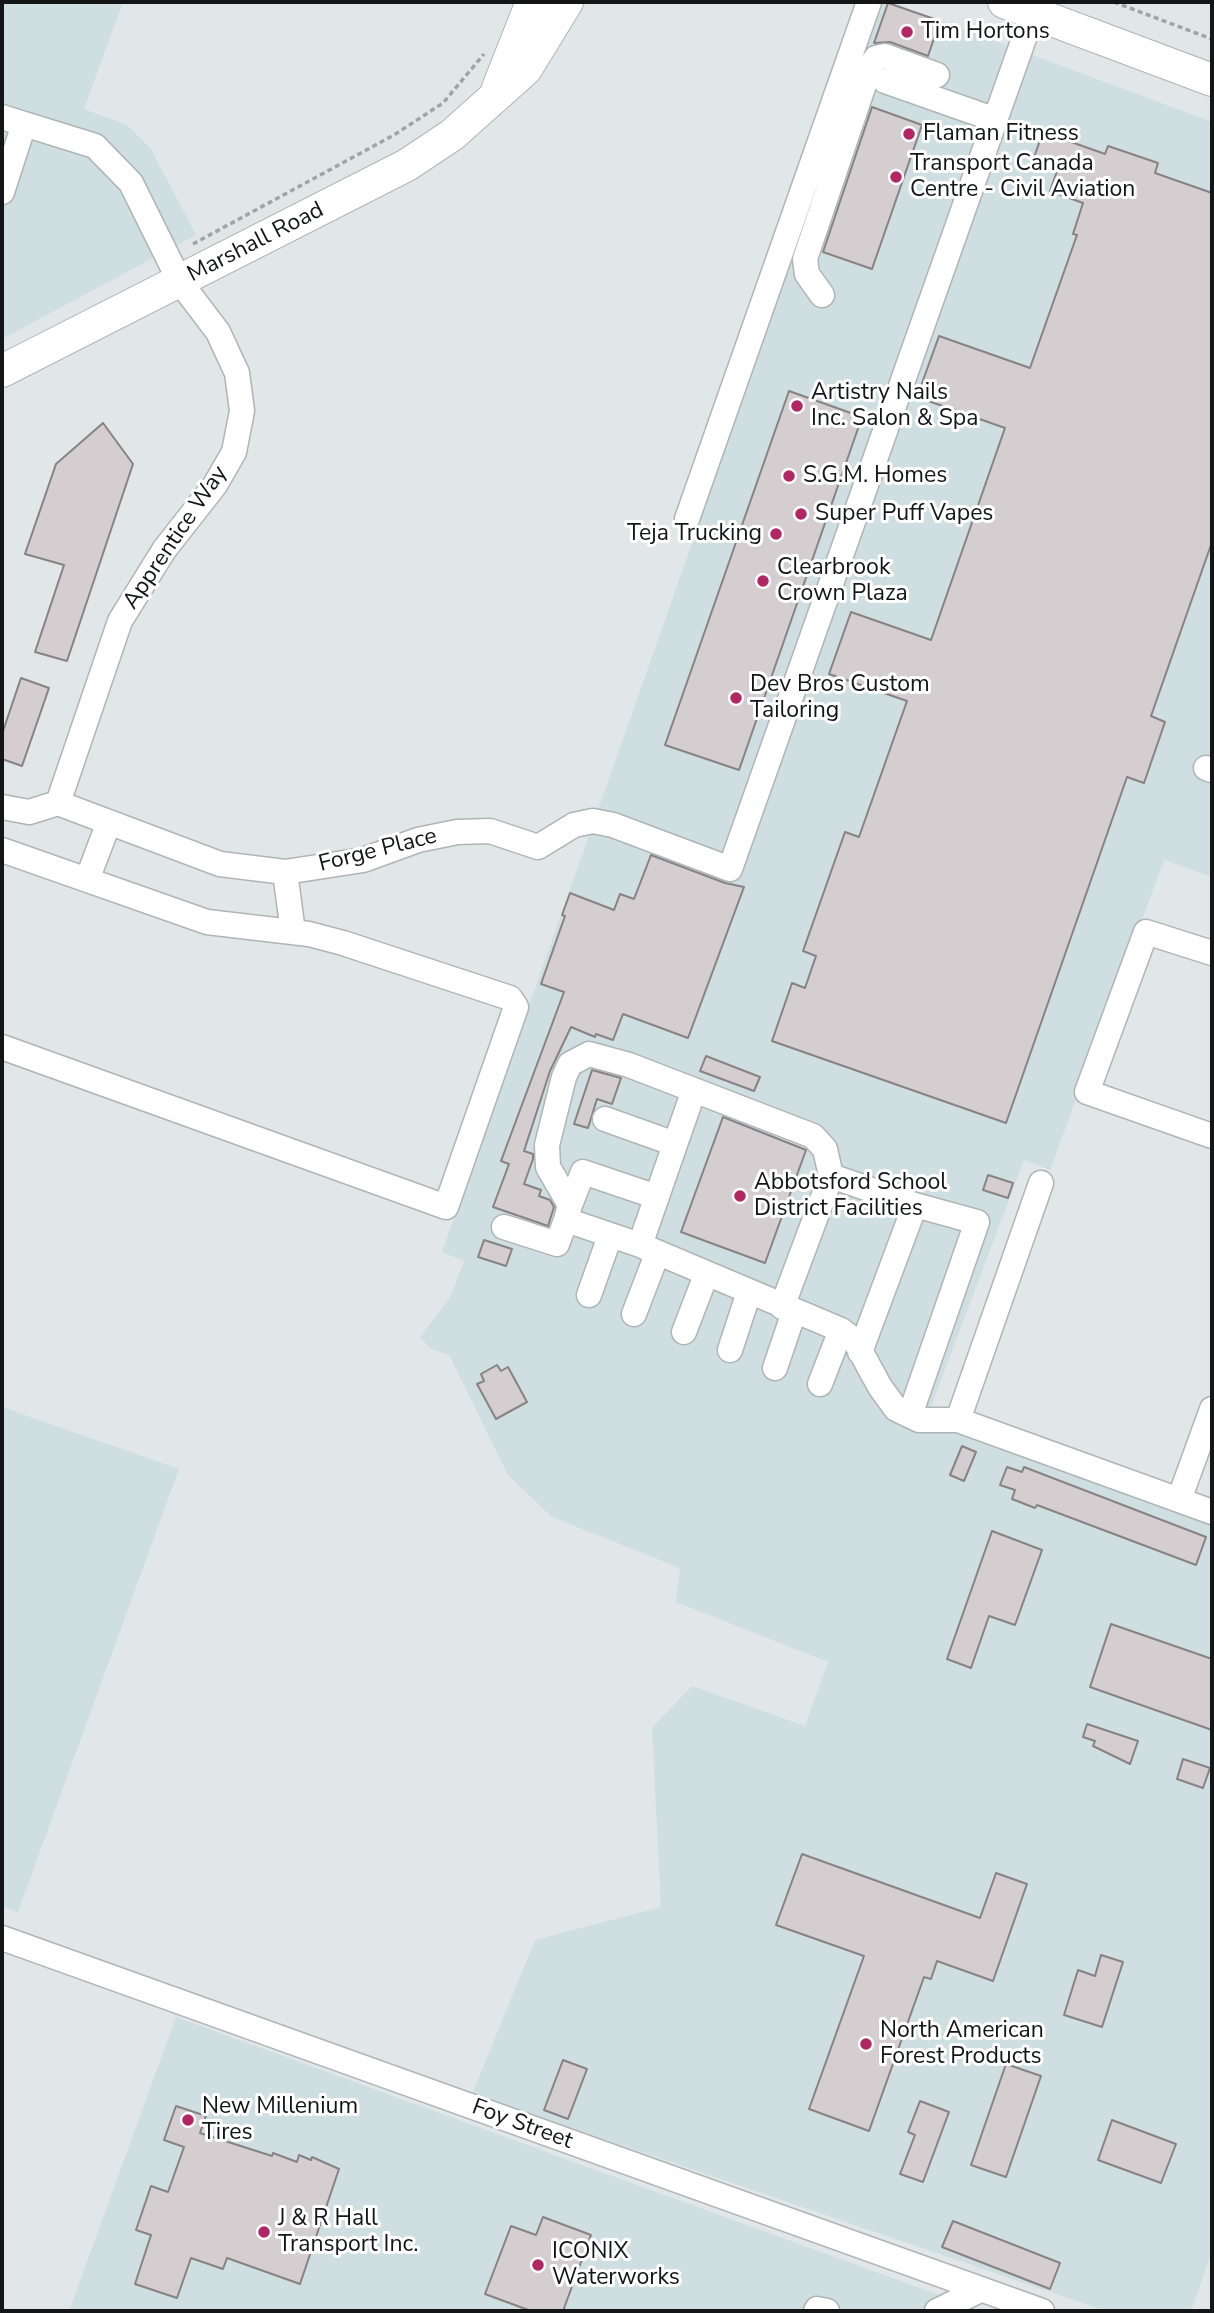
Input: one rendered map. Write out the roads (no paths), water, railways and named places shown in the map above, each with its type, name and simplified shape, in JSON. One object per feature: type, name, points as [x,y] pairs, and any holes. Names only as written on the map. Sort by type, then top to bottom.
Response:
[{"type":"main road","points":[[496,93],[532,2]]},
{"type":"main road","name":"Marshall Road","points":[[496,93],[548,2]]},
{"type":"main road","name":"Marshall Road","points":[[2,371],[407,165],[452,135],[526,69],[567,2]]},
{"type":"main road","points":[[1004,2],[1212,80]]},
{"type":"street","points":[[687,519],[869,2]]},
{"type":"street","points":[[885,81],[996,120],[1033,13]]},
{"type":"street","points":[[822,295],[807,275],[805,259],[870,67],[876,58],[886,56],[937,75]]},
{"type":"street","points":[[2,192],[13,120]]},
{"type":"street","name":"Apprentice Way","points":[[13,120],[95,146],[131,183],[180,282],[209,317],[237,373],[242,411],[234,452],[215,485],[140,584],[120,621],[58,803]]},
{"type":"street","name":"Forge Place","points":[[58,803],[220,864],[285,872],[363,860],[418,839],[457,832],[489,831],[538,847],[573,825],[593,821],[613,825],[730,869],[996,120]]},
{"type":"street","points":[[2,807],[29,813],[58,803]]},
{"type":"street","points":[[87,880],[109,822]]},
{"type":"street","points":[[2,850],[207,922],[292,932],[343,943],[514,1002],[516,1014],[446,1207],[2,1047]]},
{"type":"street","points":[[285,872],[292,932]]},
{"type":"street","points":[[1209,945],[1146,932],[1087,1092],[1212,1136]]},
{"type":"street","points":[[775,1368],[788,1310],[831,1176],[825,1150],[813,1136],[629,1065],[589,1054],[570,1064],[547,1145],[548,1167],[568,1213],[610,1236],[648,1250],[788,1310],[849,1334],[896,1409],[939,1422],[958,1420],[1212,1512]]},
{"type":"street","points":[[634,1314],[657,1196],[694,1090]]},
{"type":"street","points":[[605,1119],[675,1144]]},
{"type":"street","points":[[504,1227],[557,1244],[583,1172],[657,1196]]},
{"type":"street","points":[[831,1176],[915,1205],[976,1222],[910,1415]]},
{"type":"street","points":[[958,1420],[1041,1183]]},
{"type":"street","points":[[860,1352],[915,1205]]},
{"type":"street","points":[[589,1294],[610,1236]]},
{"type":"street","points":[[684,1332],[706,1275]]},
{"type":"street","points":[[730,1350],[750,1292]]},
{"type":"street","points":[[820,1384],[841,1330]]},
{"type":"street","points":[[1179,1500],[1212,1409]]},
{"type":"street","name":"Foy Street","points":[[2,1938],[1042,2311]]},
{"type":"street","points":[[937,2311],[980,2290]]},
{"type":"street","points":[[816,2311],[827,2311]]},
{"type":"place","name":"Tim Hortons","points":[[907,32]]},
{"type":"place","name":"Flaman Fitness","points":[[909,134]]},
{"type":"place","name":"Transport Canada Centre - Civil Aviation","points":[[896,177]]},
{"type":"place","name":"Artistry Nails Inc. Salon & Spa","points":[[797,406]]},
{"type":"place","name":"S.G.M. Homes","points":[[789,476]]},
{"type":"place","name":"Super Puff Vapes","points":[[801,514]]},
{"type":"place","name":"Teja Trucking","points":[[776,534]]},
{"type":"place","name":"Clearbrook Crown Plaza","points":[[763,581]]},
{"type":"place","name":"Dev Bros Custom Tailoring","points":[[736,698]]},
{"type":"place","name":"Abbotsford School District Facilities","points":[[740,1196]]},
{"type":"place","name":"North American Forest Products","points":[[866,2044]]},
{"type":"place","name":"New Millenium Tires","points":[[188,2120]]},
{"type":"place","name":"J & R Hall Transport Inc.","points":[[264,2232]]},
{"type":"place","name":"ICONIX Waterworks","points":[[538,2265]]}]
